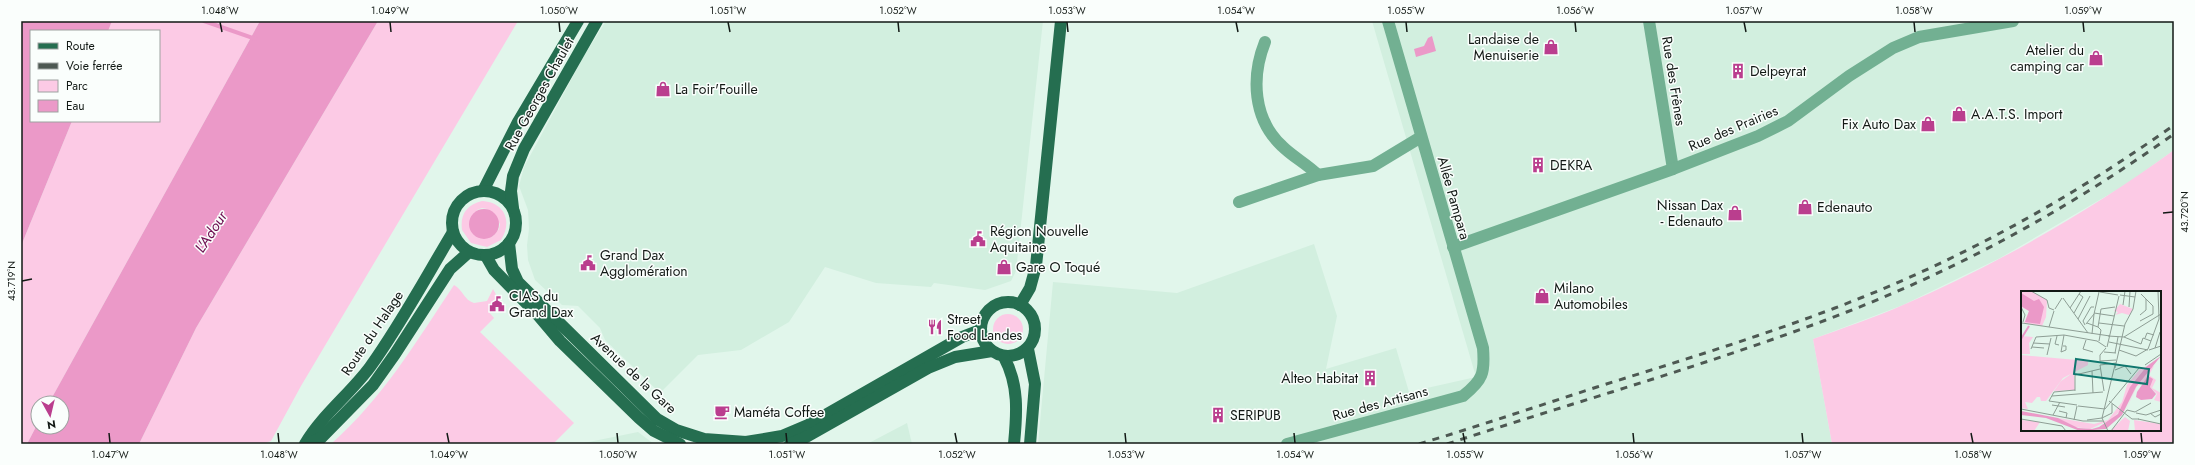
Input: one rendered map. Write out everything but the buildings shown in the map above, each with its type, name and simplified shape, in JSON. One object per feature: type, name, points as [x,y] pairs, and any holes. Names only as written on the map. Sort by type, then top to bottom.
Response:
[{"type":"main road","name":"Rue Georges Chaulet","points":[[483,191],[518,122],[578,21]]},
{"type":"main road","name":"Rue Georges Chaulet","points":[[513,208],[513,176],[524,149],[597,21]]},
{"type":"main road","points":[[1020,305],[1030,288],[1036,266],[1061,21]]},
{"type":"main road","points":[[483,191],[495,193],[505,199],[513,208],[516,219],[516,230],[509,243],[503,250],[486,256],[469,252],[462,247],[453,232],[453,216],[456,208],[467,196],[483,191]]},
{"type":"main road","name":"Route du Halage","points":[[307,444],[313,430],[345,397],[370,367],[406,311],[453,232]]},
{"type":"main road","name":"Avenue de la Gare","points":[[509,243],[512,269],[518,282],[548,313],[657,419],[676,430],[704,439],[746,442],[793,432],[962,337],[980,330]]},
{"type":"main road","name":"Route du Halage","points":[[307,444],[321,438],[373,385],[450,269],[469,252]]},
{"type":"main road","name":"Avenue de la Gare","points":[[486,256],[494,270],[583,364],[650,427],[680,444]]},
{"type":"main road","points":[[1028,349],[1012,357],[1004,357],[992,351],[983,342],[980,330],[983,317],[995,305],[1003,302],[1020,305],[1032,316],[1035,325],[1035,333],[1028,349],[1035,384],[1030,444]]},
{"type":"main road","points":[[790,444],[806,437],[928,368],[955,357],[992,351]]},
{"type":"main road","points":[[1004,357],[1016,389],[1017,410],[1014,444]]},
{"type":"street","name":"Allée Pampara","points":[[1388,21],[1483,348],[1483,372],[1478,384]]},
{"type":"street","name":"Rue des Frênes","points":[[1649,21],[1673,169]]},
{"type":"street","name":"Rue des Prairies","points":[[1453,247],[1673,169],[1758,136],[1788,121],[1849,76],[1893,48],[1919,37],[2013,21]]},
{"type":"street","points":[[1265,42],[1259,56],[1255,81],[1258,106],[1269,132],[1282,147],[1318,174]]},
{"type":"street","points":[[1239,202],[1318,174],[1372,166],[1421,136]]},
{"type":"street","name":"Rue des Artisans","points":[[1287,444],[1463,396],[1478,384]]},
{"type":"shaded area","points":[[606,21],[1043,21],[1016,271],[1011,281],[985,290],[934,283],[931,287],[876,283],[825,267],[789,322],[741,350],[698,355],[660,393],[605,340],[600,328],[578,306],[562,305],[535,280],[528,260],[528,210],[519,186],[524,167],[584,56]]},
{"type":"shaded area","points":[[1372,21],[2174,21],[2174,150],[2127,184],[2000,258],[1903,305],[1813,339],[1832,444],[1038,444],[1053,282],[1177,293],[1314,244],[1337,316],[1326,369],[1396,348],[1409,392],[1476,377]]},
{"type":"shaded area","points":[[907,423],[912,444],[867,444]]},
{"type":"shaded area","points":[[638,432],[654,444],[579,444]]},
{"type":"shaded area","points":[[2174,442],[2174,444],[2060,444]]},
{"type":"green space","points":[[112,21],[260,21],[53,395],[30,395],[30,435],[32,435],[27,444],[21,444],[21,246],[72,122],[160,122],[160,30],[108,30]]},
{"type":"green space","points":[[378,21],[518,21],[301,386],[271,441],[262,444],[139,444],[196,328]]},
{"type":"green space","points":[[2174,150],[2174,442],[1832,444],[1813,339],[1892,310],[1974,272],[2043,235],[2110,194]]},
{"type":"green space","points":[[482,201],[490,202],[496,205],[501,209],[506,220],[505,233],[501,240],[487,247],[471,243],[462,230],[462,220],[465,211],[476,203]],"holes":[[[482,208],[487,209],[500,224],[499,229],[492,237],[477,210]]]},
{"type":"green space","points":[[454,285],[468,300],[474,303],[487,301],[493,289],[499,300],[488,311],[494,318],[480,332],[574,423],[553,444],[331,444],[350,426],[383,389]]},
{"type":"green space","points":[[1008,314],[1014,315],[1022,323],[1022,335],[1014,343],[1008,344],[1002,343],[994,335],[993,329],[994,323],[1002,315]]},
{"type":"water","points":[[21,21],[112,21],[108,30],[30,30],[30,122],[72,122],[21,246]]},
{"type":"water","name":"L'Adour","points":[[260,21],[378,21],[196,328],[139,444],[27,444],[32,435],[70,435],[70,395],[53,395]]},
{"type":"water","points":[[1432,36],[1436,51],[1416,57],[1414,49],[1424,46],[1428,38]]},
{"type":"water","points":[[484,209],[495,213],[499,224],[495,235],[484,239],[473,235],[469,224],[473,213]]},
{"type":"waterway","points":[[204,21],[256,39]]},
{"type":"railway","points":[[1419,444],[1764,333],[1830,310],[1904,280],[1984,241],[2062,198],[2100,175],[2174,125]]},
{"type":"railway","points":[[1447,444],[1763,343],[1908,287],[1987,249],[2025,228],[2101,183],[2174,134]]},
{"type":"place","name":"Landaise de Menuiserie","points":[[1551,47]]},
{"type":"place","name":"Atelier du camping car","points":[[2096,58]]},
{"type":"place","name":"Delpeyrat","points":[[1738,71]]},
{"type":"place","name":"La Foir'Fouille","points":[[663,89]]},
{"type":"place","name":"A.A.T.S. Import","points":[[1959,114]]},
{"type":"place","name":"Fix Auto Dax","points":[[1928,124]]},
{"type":"place","name":"DEKRA","points":[[1538,165]]},
{"type":"place","name":"Edenauto","points":[[1805,207]]},
{"type":"place","name":"Nissan Dax - Edenauto","points":[[1735,213]]},
{"type":"place","name":"Région Nouvelle Aquitaine","points":[[978,239]]},
{"type":"place","name":"Grand Dax Agglomération","points":[[588,263]]},
{"type":"place","name":"Gare O Toqué","points":[[1004,267]]},
{"type":"place","name":"Milano Automobiles","points":[[1542,296]]},
{"type":"place","name":"CIAS du Grand Dax","points":[[497,304]]},
{"type":"place","name":"Street Food Landes","points":[[935,327]]},
{"type":"place","name":"Alteo Habitat","points":[[1370,378]]},
{"type":"place","name":"Maméta Coffee","points":[[722,412]]},
{"type":"place","name":"SERIPUB","points":[[1218,415]]}]
